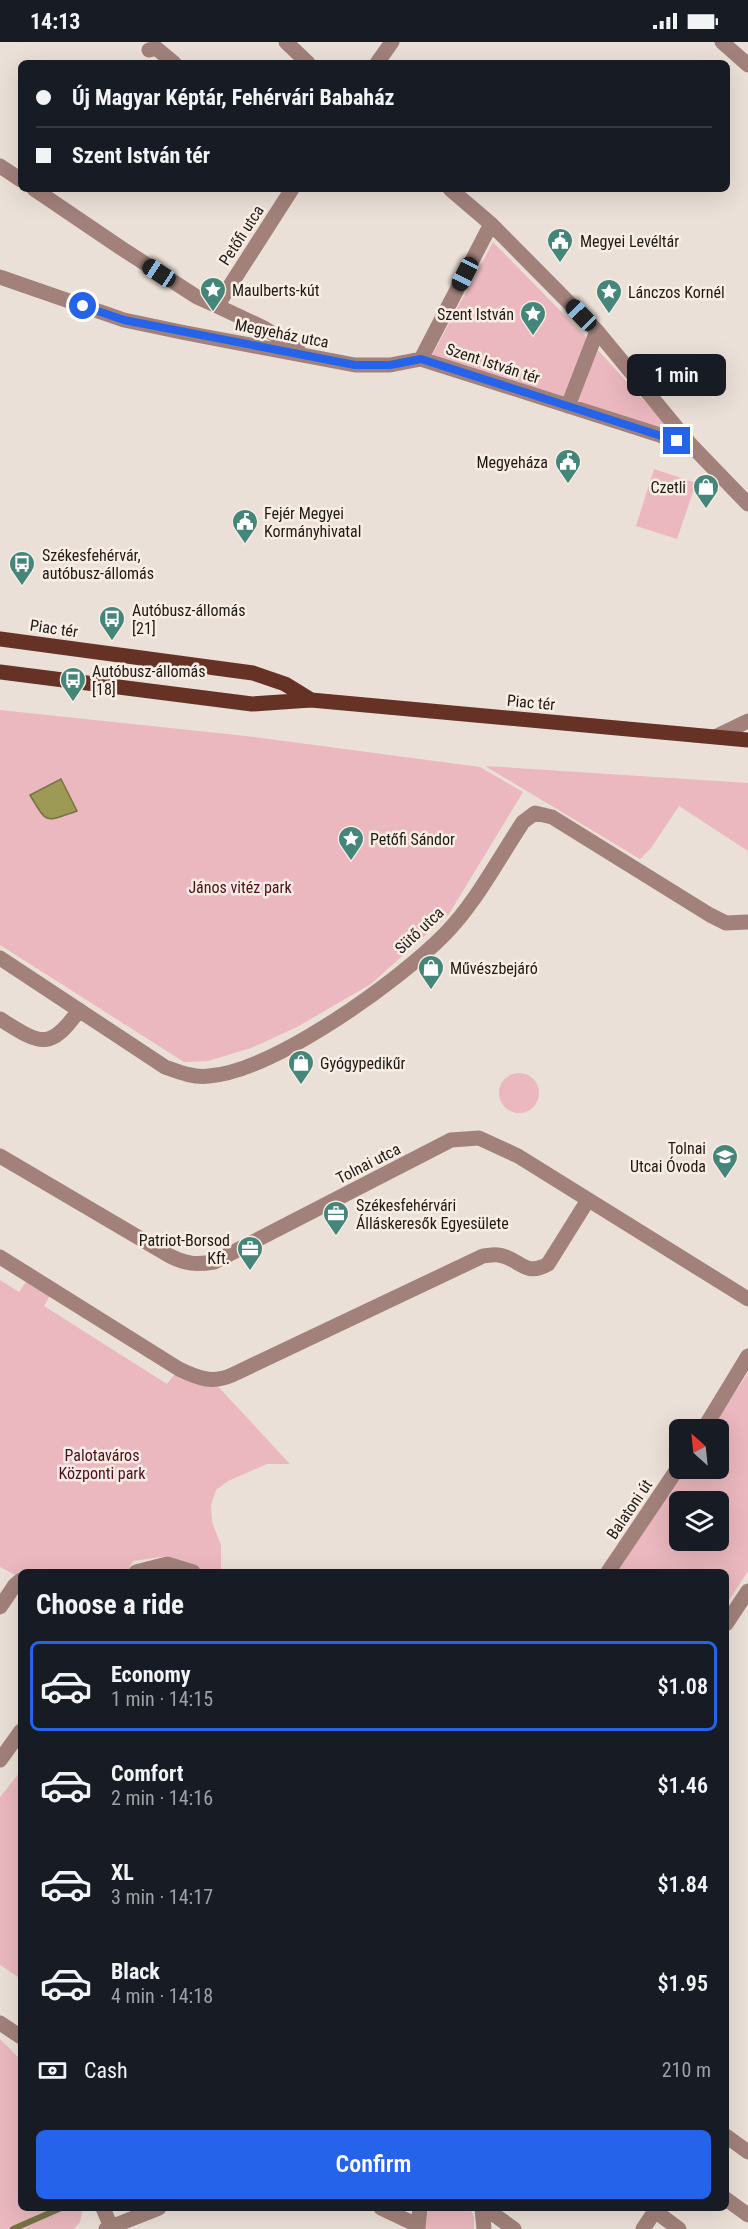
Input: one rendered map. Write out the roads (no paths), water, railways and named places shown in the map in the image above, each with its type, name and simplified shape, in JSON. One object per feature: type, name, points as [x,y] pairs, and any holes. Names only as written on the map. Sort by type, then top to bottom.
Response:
[{"type":"main road","name":"Piac tér","points":[[0,639],[253,673],[285,684],[311,700]]},
{"type":"main road","name":"Piac tér","points":[[0,672],[252,704],[311,700],[748,740]]},
{"type":"street","points":[[286,42],[305,60]]},
{"type":"street","points":[[379,60],[392,42]]},
{"type":"street","points":[[722,42],[748,65]]},
{"type":"street","points":[[145,52],[156,48],[170,60]]},
{"type":"street","points":[[0,166],[18,178]]},
{"type":"street","points":[[38,192],[121,249],[197,297],[264,328],[306,355]]},
{"type":"street","name":"Petőfi utca","points":[[217,306],[290,192]]},
{"type":"street","points":[[454,192],[492,224]]},
{"type":"street","name":"Szent István tér","points":[[691,445],[421,359],[492,224],[597,331],[691,445],[748,504]]},
{"type":"street","name":"Megyeház utca","points":[[0,277],[124,320],[355,365],[390,365],[421,359]]},
{"type":"street","points":[[568,406],[597,331]]},
{"type":"street","points":[[717,736],[748,721]]},
{"type":"street","name":"Sütő utca","points":[[0,958],[165,1067],[184,1074],[207,1077],[229,1073],[275,1054],[315,1033],[370,996],[427,950],[457,921],[523,822],[532,815],[552,817],[726,923],[748,922]]},
{"type":"street","points":[[0,1019],[32,1039],[48,1040],[63,1033],[79,1010]]},
{"type":"street","name":"Tolnai utca","points":[[0,1156],[84,1208],[185,1264],[214,1262],[451,1140],[479,1138],[497,1145],[748,1299]]},
{"type":"street","points":[[0,1257],[179,1369],[198,1378],[213,1381],[232,1375],[483,1256],[498,1255],[530,1270],[539,1269],[548,1264],[588,1200]]},
{"type":"street","points":[[710,1419],[748,1356]]},
{"type":"street","name":"Balatoni út","points":[[610,1569],[671,1479]]},
{"type":"street","points":[[148,1569],[167,1564],[183,1569]]},
{"type":"street","points":[[0,1607],[18,1582]]},
{"type":"street","points":[[729,1620],[748,1591]]},
{"type":"street","points":[[0,1760],[18,1735]]},
{"type":"street","points":[[0,2024],[18,2035]]},
{"type":"street","points":[[729,2138],[748,2152]]},
{"type":"street","points":[[729,2201],[748,2215]]},
{"type":"street","points":[[104,2211],[109,2228],[152,2211]]},
{"type":"street","points":[[387,2211],[417,2227],[420,2211]]},
{"type":"street","points":[[483,2211],[484,2229]]},
{"type":"street","points":[[487,2211],[514,2229]]},
{"type":"street","points":[[643,2229],[655,2211]]},
{"type":"street","points":[[657,2211],[679,2229]]},
{"type":"waterway","points":[[13,2229],[54,2211]]},
{"type":"place","name":"Megyei Levéltár","points":[[560,264]]},
{"type":"place","name":"Maulberts-kút","points":[[213,313]]},
{"type":"place","name":"Lánczos Kornél","points":[[609,315]]},
{"type":"place","name":"Szent István","points":[[533,337]]},
{"type":"place","name":"Megyeháza","points":[[568,485]]},
{"type":"place","name":"Czetli","points":[[706,510]]},
{"type":"place","name":"Fejér Megyei Kormányhivatal","points":[[245,545]]},
{"type":"place","name":"Székesfehérvár, autóbusz-állomás","points":[[22,587]]},
{"type":"place","name":"Autóbusz-állomás [21]","points":[[112,642]]},
{"type":"place","name":"Autóbusz-állomás [18]","points":[[73,703]]},
{"type":"place","name":"Petőfi Sándor","points":[[351,862]]},
{"type":"place","name":"Művészbejáró","points":[[431,991]]},
{"type":"place","name":"Gyógypedikűr","points":[[301,1086]]},
{"type":"place","name":"Tolnai Utcai Óvoda","points":[[725,1180]]},
{"type":"place","name":"Székesfehérvári Álláskeresők Egyesülete","points":[[336,1237]]},
{"type":"place","name":"Patriot-Borsod Kft.","points":[[250,1272]]},
{"type":"park label","name":"János vitéz park","points":[[240,887]]},
{"type":"park label","name":"Palotaváros Központi park","points":[[102,1464]]}]
